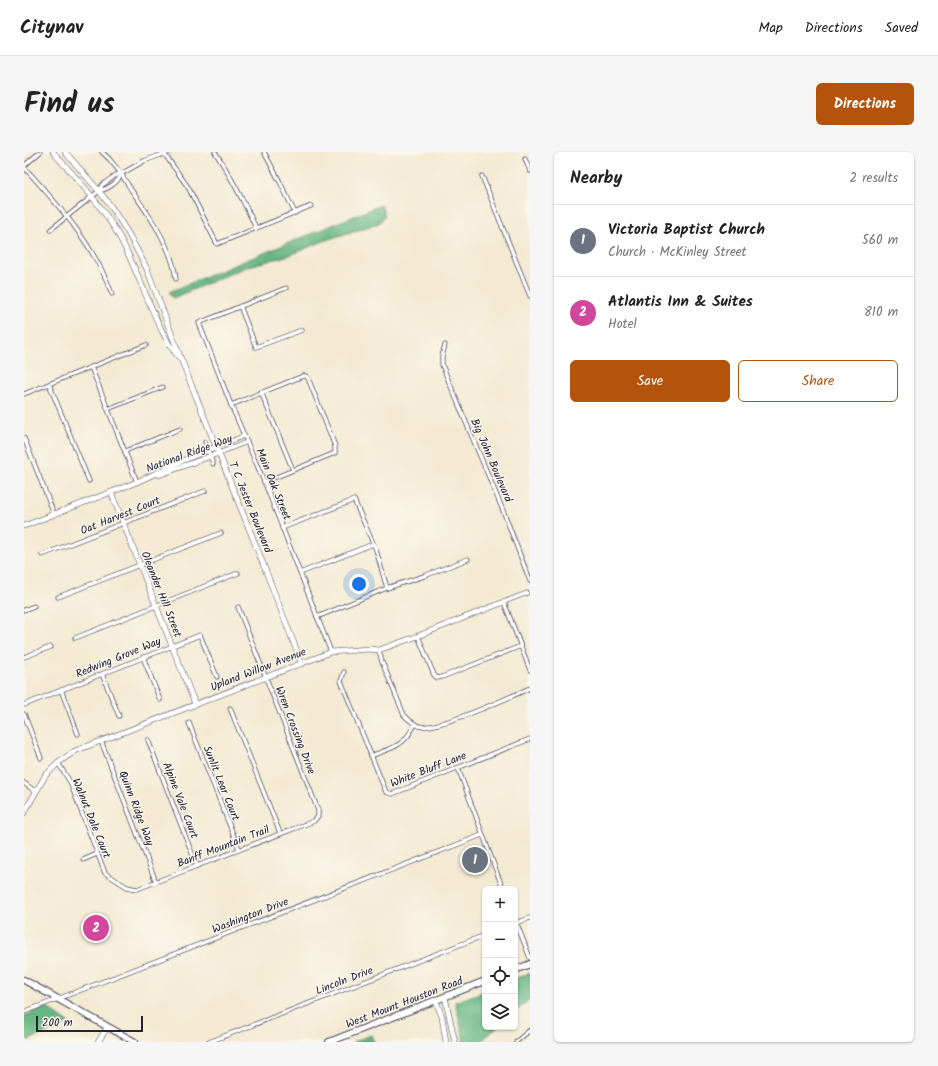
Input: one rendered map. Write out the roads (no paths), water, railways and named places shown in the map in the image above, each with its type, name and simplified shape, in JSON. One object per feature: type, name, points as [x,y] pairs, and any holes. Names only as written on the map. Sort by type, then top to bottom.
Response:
[{"type":"main road","points":[[518,969],[530,964]]},
{"type":"main road","points":[[24,980],[107,1028],[135,1042]]},
{"type":"main road","name":"West Mount Houston Road","points":[[329,1042],[482,983]]},
{"type":"street","points":[[40,152],[24,166],[67,216],[92,251],[112,294]]},
{"type":"street","name":"T C Jester Boulevard","points":[[53,152],[92,196],[119,234],[174,353],[181,359]]},
{"type":"street","name":"T C Jester Boulevard","points":[[65,152],[99,191],[128,233],[147,269],[181,359],[302,664]]},
{"type":"street","points":[[102,152],[112,162],[147,212],[160,235],[174,266],[176,279]]},
{"type":"street","points":[[215,152],[243,198],[256,228]]},
{"type":"street","points":[[264,152],[295,213]]},
{"type":"street","points":[[50,230],[99,191],[102,185],[116,175],[121,174],[144,161],[165,153],[188,187],[217,244],[312,206]]},
{"type":"street","points":[[525,159],[530,171]]},
{"type":"street","points":[[482,176],[530,296]]},
{"type":"street","points":[[286,288],[240,306],[256,348],[302,330]]},
{"type":"street","points":[[151,306],[160,303]]},
{"type":"street","name":"Main Oak Street","points":[[240,306],[199,323],[231,405],[264,482],[330,652]]},
{"type":"street","points":[[24,394],[146,345]]},
{"type":"street","name":"Big John Boulevard","points":[[445,345],[442,356],[442,365],[504,513],[530,581]]},
{"type":"street","points":[[91,367],[137,482]]},
{"type":"street","points":[[231,405],[303,376],[308,378],[336,450],[335,453],[264,482]]},
{"type":"street","points":[[49,384],[89,481]]},
{"type":"street","points":[[108,409],[163,387]]},
{"type":"street","points":[[261,392],[293,470]]},
{"type":"street","points":[[125,451],[180,429]]},
{"type":"street","name":"National Ridge Way","points":[[137,482],[208,450],[244,436]]},
{"type":"street","points":[[24,438],[54,514]]},
{"type":"street","name":"T C Jester Boulevard","points":[[205,442],[213,464]]},
{"type":"street","name":"National Ridge Way","points":[[24,526],[137,482],[188,465],[247,442]]},
{"type":"street","name":"Oat Harvest Court","points":[[42,555],[205,491]]},
{"type":"street","name":"Oleander Hill Street","points":[[111,492],[196,704]]},
{"type":"street","points":[[282,528],[354,500],[373,544],[387,588]]},
{"type":"street","points":[[58,596],[221,533]]},
{"type":"street","points":[[300,573],[373,544]]},
{"type":"street","points":[[317,617],[387,588],[468,559]]},
{"type":"street","points":[[75,638],[238,573]]},
{"type":"street","name":"Upland Willow Avenue","points":[[24,813],[45,776],[58,763],[75,751],[330,652],[369,649],[379,650],[527,593]]},
{"type":"street","points":[[504,602],[530,670]]},
{"type":"street","points":[[24,610],[34,606]]},
{"type":"street","name":"Wren Crossing Drive","points":[[238,607],[318,810],[318,816]]},
{"type":"street","name":"Redwing Grove Way","points":[[24,705],[200,635],[217,677]]},
{"type":"street","points":[[418,636],[434,675],[437,678],[521,646]]},
{"type":"street","points":[[24,658],[52,647]]},
{"type":"street","points":[[379,650],[382,662],[404,715],[419,726],[434,726],[530,688]]},
{"type":"street","points":[[143,657],[160,700]]},
{"type":"street","name":"White Bluff Lane","points":[[344,672],[342,681],[386,792],[392,794],[530,739]]},
{"type":"street","points":[[102,674],[119,716]]},
{"type":"street","points":[[61,690],[78,734]]},
{"type":"street","points":[[230,708],[280,834]]},
{"type":"street","points":[[24,714],[41,758]]},
{"type":"street","name":"Sunlit Lear Court","points":[[189,723],[239,849]]},
{"type":"street","points":[[371,756],[402,742],[415,724]]},
{"type":"street","name":"Alpine Vale Court","points":[[148,740],[197,866]]},
{"type":"street","name":"Quinn Ridge Way","points":[[101,741],[156,882]]},
{"type":"street","name":"Walnut Dale Court","points":[[58,763],[70,782],[105,873],[127,887],[133,889]]},
{"type":"street","points":[[458,768],[502,886]]},
{"type":"street","points":[[24,783],[36,792]]},
{"type":"street","name":"Banff Mountain Trail","points":[[133,889],[138,889],[314,821],[318,816]]},
{"type":"street","name":"Washington Drive","points":[[24,1012],[482,835]]},
{"type":"street","points":[[83,860],[97,854]]},
{"type":"street","points":[[518,921],[530,918]]},
{"type":"street","points":[[518,927],[530,958]]},
{"type":"street","name":"Lincoln Drive","points":[[210,1042],[482,936]]},
{"type":"street","points":[[445,997],[455,1042]]},
{"type":"street","points":[[436,1001],[442,1017],[446,1042]]},
{"type":"street","points":[[98,1042],[107,1028]]},
{"type":"street","points":[[516,1042],[530,1030]]},
{"type":"place","name":"Victoria Baptist Church","points":[[475,860]]},
{"type":"place","name":"Atlantis Inn & Suites","points":[[96,928]]}]
